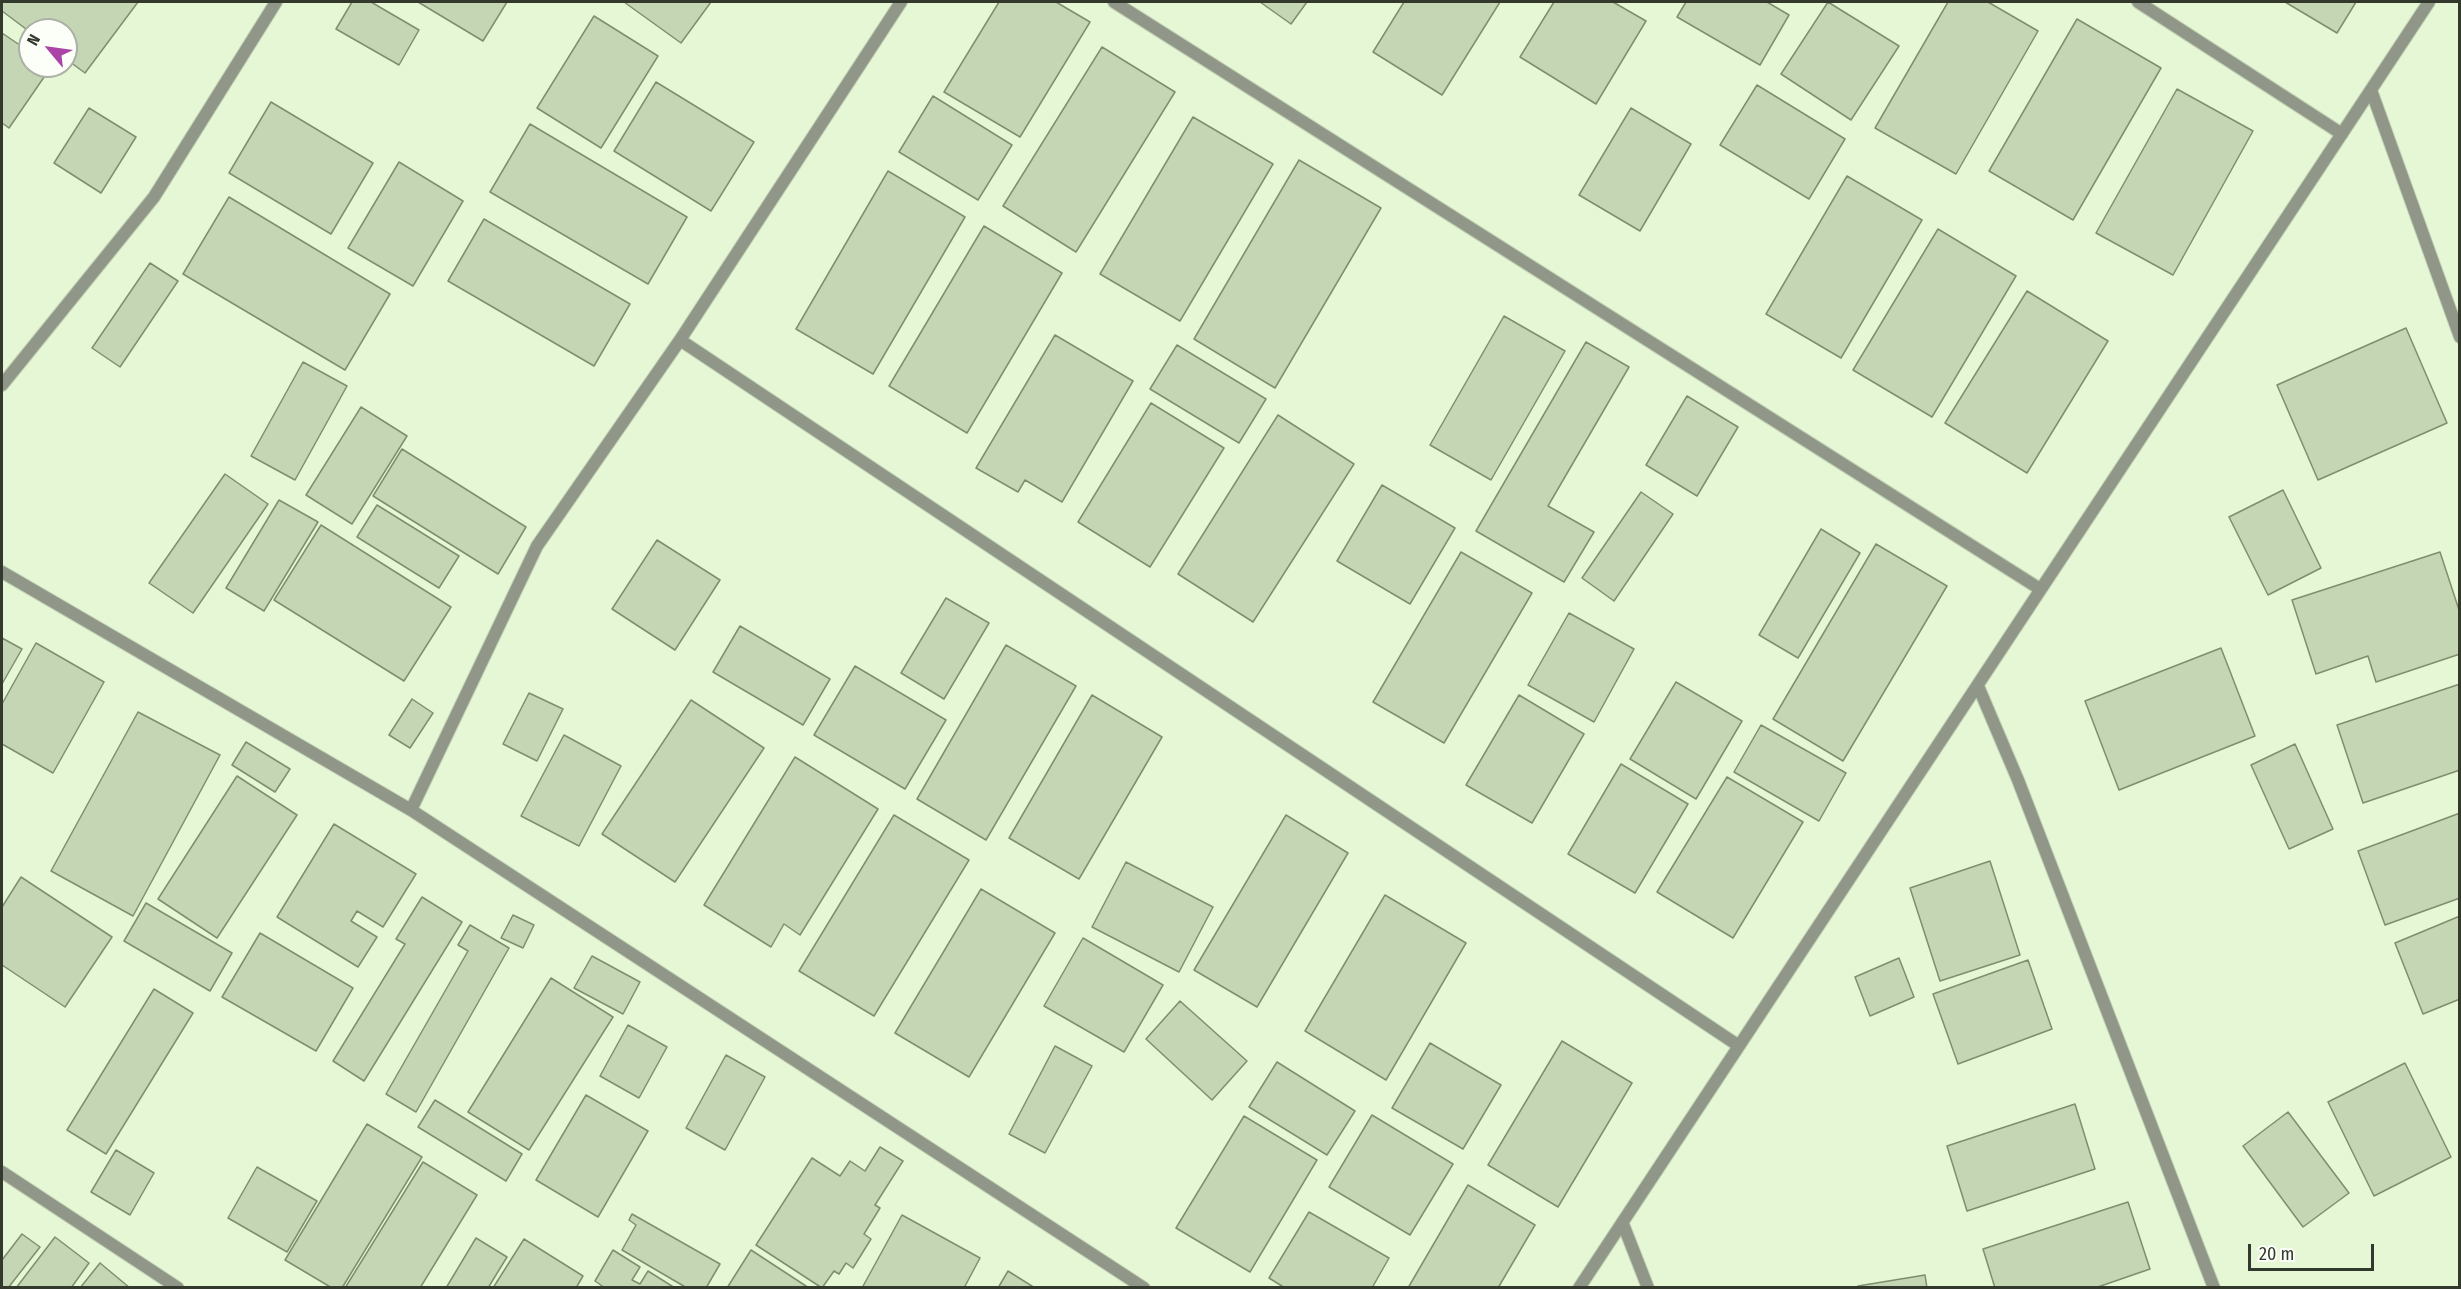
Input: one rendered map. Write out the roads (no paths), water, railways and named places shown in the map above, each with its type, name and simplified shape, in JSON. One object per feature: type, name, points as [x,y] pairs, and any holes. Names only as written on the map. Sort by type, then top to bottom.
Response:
[{"type":"street","points":[[2,385],[154,197],[276,2]]},
{"type":"street","points":[[411,810],[537,546],[680,340],[900,2]]},
{"type":"street","points":[[1114,2],[2040,589]]},
{"type":"street","points":[[2138,2],[2342,134]]},
{"type":"street","points":[[1579,1287],[1623,1224],[2429,2]]},
{"type":"street","points":[[2371,90],[2460,337]]},
{"type":"street","points":[[680,340],[1739,1046]]},
{"type":"street","points":[[2,572],[411,810],[1144,1287]]},
{"type":"street","points":[[1978,686],[2018,780],[2214,1287]]},
{"type":"street","points":[[2,1172],[178,1287]]},
{"type":"street","points":[[1623,1224],[1648,1287]]}]
